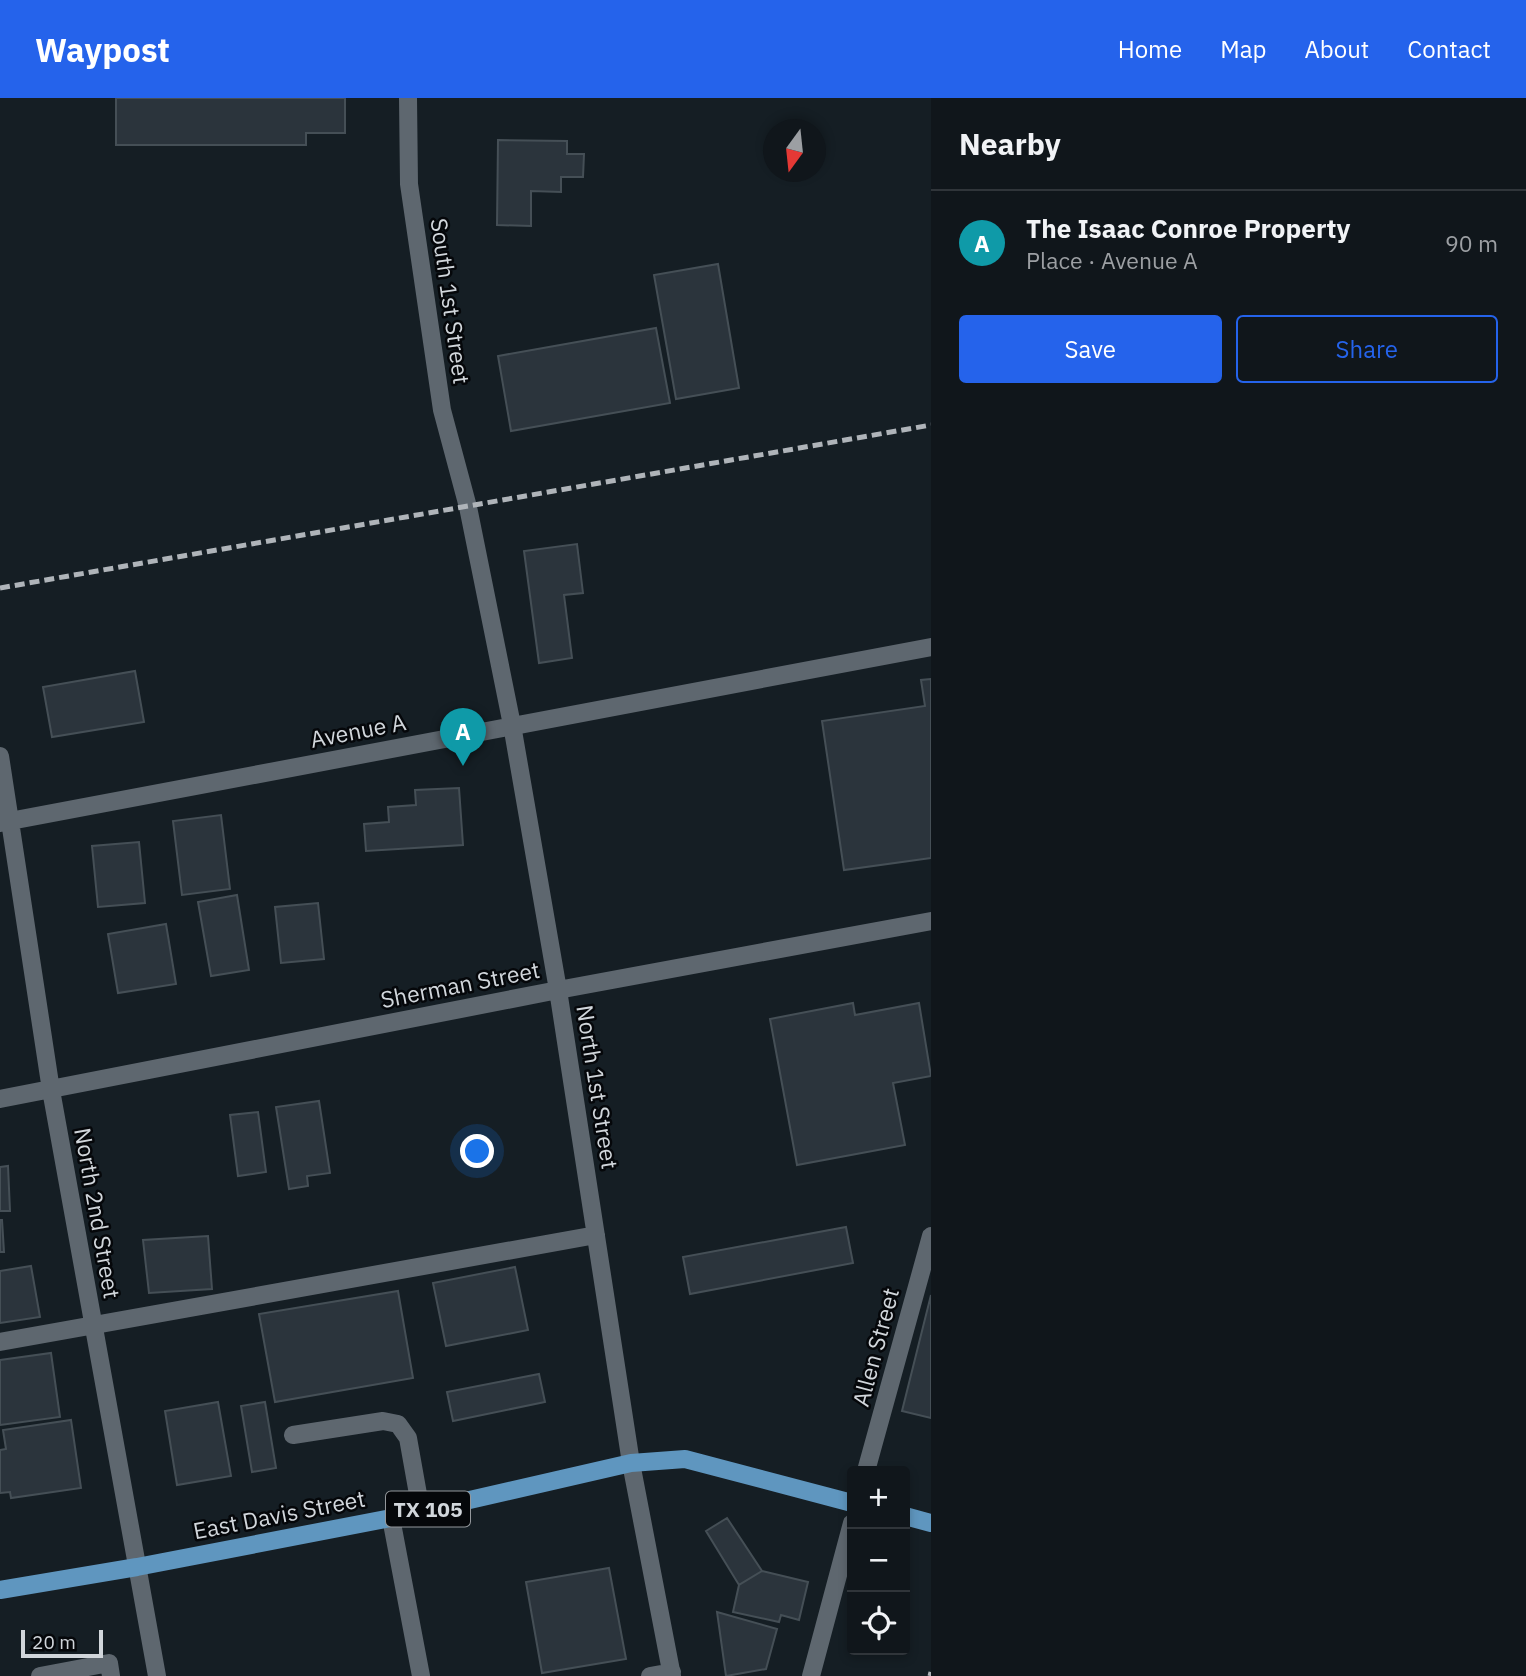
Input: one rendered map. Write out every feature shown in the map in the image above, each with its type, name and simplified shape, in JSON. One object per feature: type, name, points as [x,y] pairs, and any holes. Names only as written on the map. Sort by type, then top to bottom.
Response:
[{"type":"main road","name":"East Davis Street","points":[[0,1590],[137,1567],[391,1518],[631,1463],[685,1459],[847,1502]]},
{"type":"main road","points":[[910,1517],[931,1523]]},
{"type":"street","name":"South 1st Street","points":[[408,98],[410,184],[442,410],[468,507]]},
{"type":"street","name":"North 1st Street","points":[[468,507],[512,725],[558,990],[631,1463],[672,1674]]},
{"type":"street","name":"Avenue A","points":[[5,822],[931,647]]},
{"type":"street","name":"North 2nd Street","points":[[0,756],[5,822],[157,1676]]},
{"type":"street","name":"Sherman Street","points":[[0,1099],[558,990],[931,921]]},
{"type":"street","points":[[0,1342],[596,1235]]},
{"type":"street","name":"Allen Street","points":[[867,1466],[931,1236]]},
{"type":"street","points":[[293,1435],[383,1420],[398,1424],[408,1438],[421,1511]]},
{"type":"street","points":[[391,1518],[421,1676]]},
{"type":"street","points":[[811,1676],[850,1529]]},
{"type":"street","points":[[40,1676],[109,1663],[111,1676]]},
{"type":"street","points":[[650,1676],[672,1674]]},
{"type":"building","points":[[116,98],[345,98],[345,133],[306,133],[306,145],[116,145]]},
{"type":"building","points":[[498,140],[567,141],[567,154],[584,154],[583,177],[561,177],[561,192],[531,191],[531,226],[497,225]]},
{"type":"building","points":[[718,264],[739,388],[676,399],[654,275]]},
{"type":"building","points":[[656,328],[670,403],[511,431],[498,356]]},
{"type":"building","points":[[577,544],[583,593],[564,595],[572,658],[539,663],[524,551]]},
{"type":"building","points":[[135,671],[144,722],[52,737],[43,687]]},
{"type":"building","points":[[931,679],[931,858],[844,870],[822,721],[925,706],[921,680]]},
{"type":"building","points":[[459,788],[463,845],[366,851],[364,824],[389,822],[388,807],[416,805],[415,790]]},
{"type":"building","points":[[221,815],[230,889],[182,895],[173,821]]},
{"type":"building","points":[[139,842],[145,903],[98,907],[92,846]]},
{"type":"building","points":[[237,895],[249,970],[211,976],[198,902]]},
{"type":"building","points":[[318,903],[324,959],[281,963],[275,907]]},
{"type":"building","points":[[166,924],[176,984],[118,993],[108,934]]},
{"type":"building","points":[[853,1003],[855,1015],[919,1003],[931,1076],[893,1083],[905,1145],[797,1165],[770,1019]]},
{"type":"building","points":[[319,1101],[330,1173],[307,1176],[308,1186],[289,1189],[276,1107]]},
{"type":"building","points":[[258,1112],[266,1172],[238,1176],[230,1115]]},
{"type":"building","points":[[8,1166],[10,1211],[0,1211],[0,1167]]},
{"type":"building","points":[[2,1220],[4,1252],[0,1252]]},
{"type":"building","points":[[846,1227],[853,1263],[690,1294],[683,1257]]},
{"type":"building","points":[[208,1236],[212,1289],[149,1293],[143,1240]]},
{"type":"building","points":[[31,1266],[40,1317],[0,1323],[0,1271]]},
{"type":"building","points":[[515,1267],[528,1330],[446,1346],[433,1283]]},
{"type":"building","points":[[398,1291],[413,1378],[275,1402],[259,1314]]},
{"type":"building","points":[[931,1295],[931,1418],[902,1411]]},
{"type":"building","points":[[51,1353],[60,1417],[0,1425],[0,1360]]},
{"type":"building","points":[[539,1374],[545,1402],[453,1421],[447,1392]]},
{"type":"building","points":[[218,1402],[231,1476],[177,1485],[165,1411]]},
{"type":"building","points":[[265,1402],[276,1468],[252,1472],[241,1406]]},
{"type":"building","points":[[71,1420],[81,1488],[11,1498],[10,1492],[0,1493],[0,1450],[6,1449],[3,1430]]},
{"type":"building","points":[[727,1518],[762,1571],[739,1585],[706,1531]]},
{"type":"building","points":[[609,1568],[626,1659],[542,1673],[526,1582]]},
{"type":"building","points":[[762,1571],[808,1582],[799,1620],[781,1615],[779,1622],[733,1612],[739,1585]]},
{"type":"building","points":[[717,1612],[777,1629],[766,1669],[726,1676]]},
{"type":"railway","points":[[0,588],[931,425]]},
{"type":"railway","points":[[930,1676],[931,1672]]},
{"type":"place","name":"The Isaac Conroe Property","points":[[463,766]]}]
